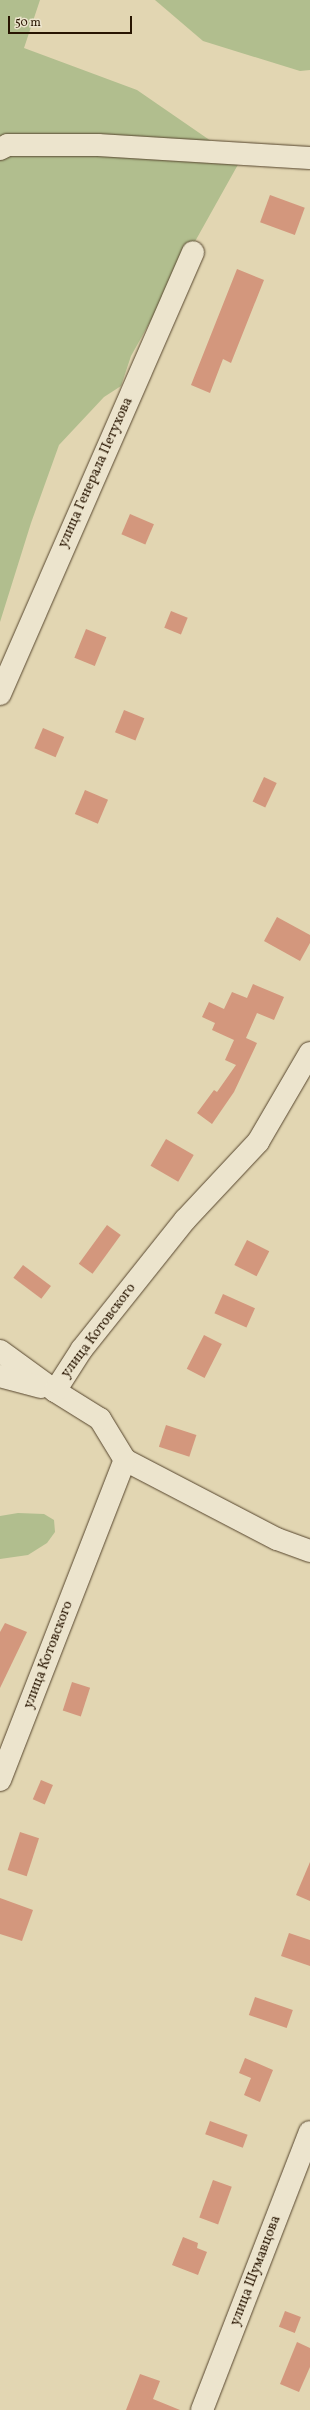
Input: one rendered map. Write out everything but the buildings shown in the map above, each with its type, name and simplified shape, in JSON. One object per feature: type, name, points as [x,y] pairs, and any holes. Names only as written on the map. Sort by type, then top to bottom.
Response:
[{"type":"street","points":[[0,149],[8,145],[98,145],[310,158]]},
{"type":"street","name":"улица Генерала Петухова","points":[[0,694],[58,556],[168,313],[193,252]]},
{"type":"street","name":"улица Котовского","points":[[0,1780],[125,1460],[100,1419],[55,1391],[82,1349],[185,1220],[258,1142],[310,1053]]},
{"type":"street","points":[[0,1351],[55,1391]]},
{"type":"street","points":[[0,1376],[55,1391]]},
{"type":"street","points":[[125,1460],[277,1539],[310,1551]]},
{"type":"street","name":"улица Шумавцова","points":[[202,2410],[310,2132]]},
{"type":"green space","points":[[0,0],[40,0],[24,48],[137,90],[240,161],[131,356],[121,386],[104,397],[59,445],[31,523],[0,622]]},
{"type":"green space","points":[[155,0],[310,0],[310,70],[300,71],[203,41]]},
{"type":"green space","points":[[18,1513],[44,1514],[54,1520],[55,1532],[47,1543],[28,1555],[0,1559],[0,1516]]}]
